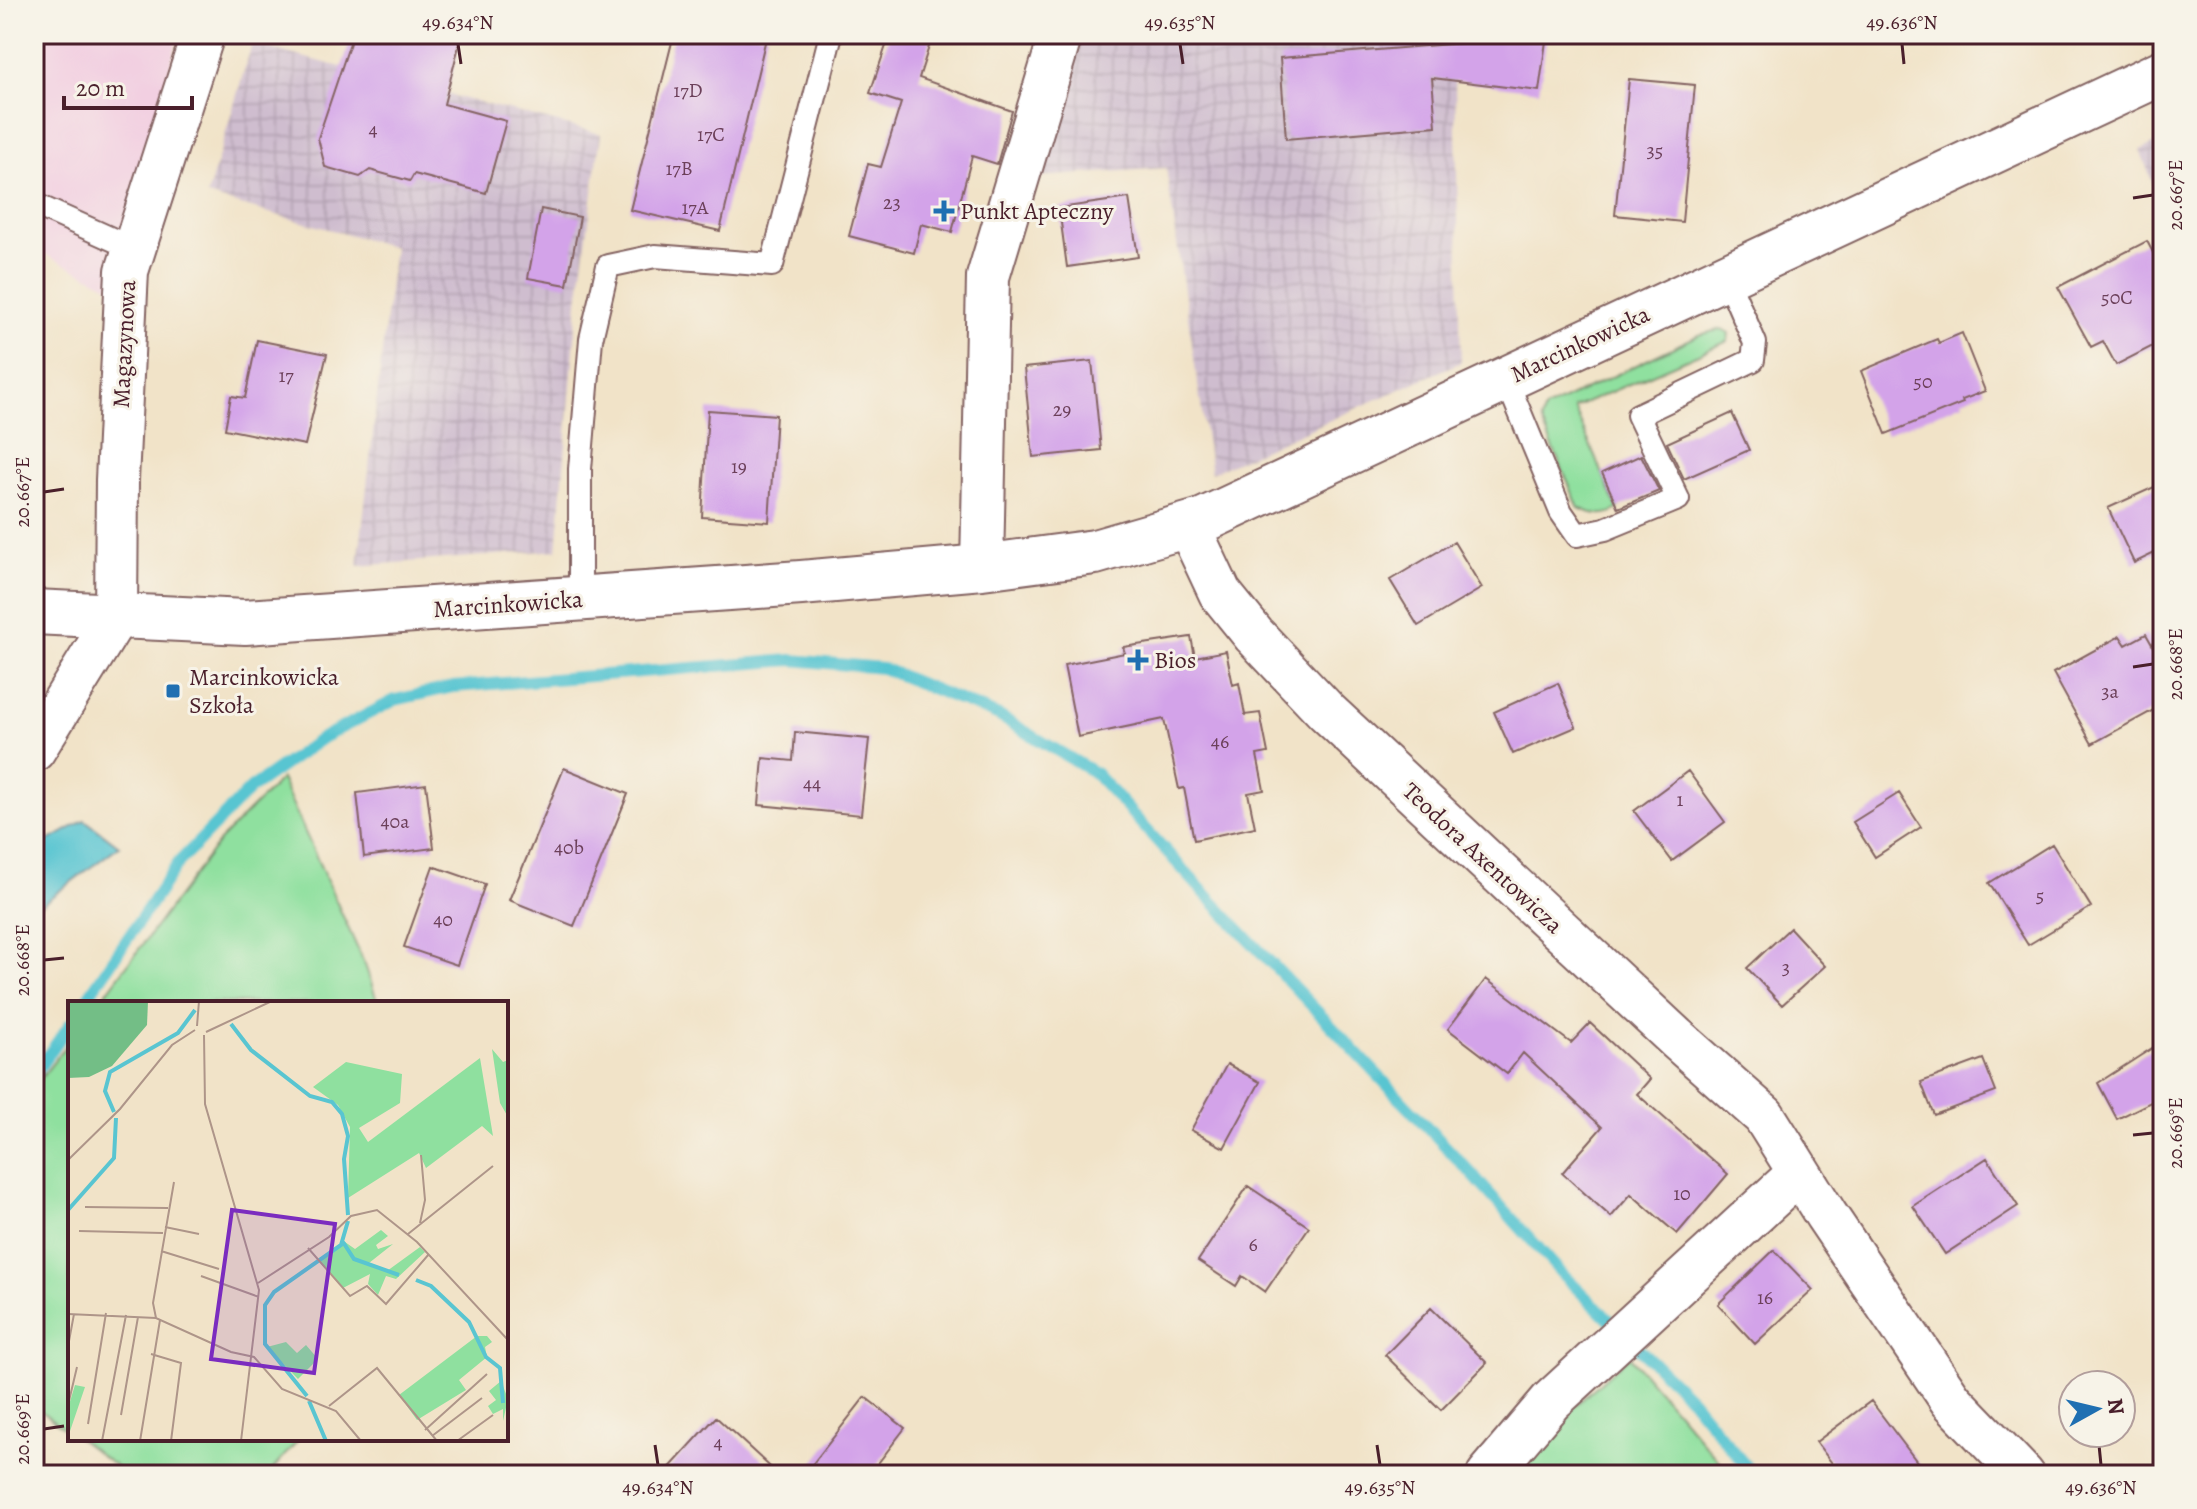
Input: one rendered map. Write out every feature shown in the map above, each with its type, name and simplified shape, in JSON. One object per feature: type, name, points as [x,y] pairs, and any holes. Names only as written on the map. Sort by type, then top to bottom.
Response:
[{"type":"street","name":"Magazynowa","points":[[116,617],[117,480],[127,271],[203,34]]},
{"type":"street","points":[[982,567],[988,277],[1061,34]]},
{"type":"street","name":"Marcinkowicka","points":[[34,612],[245,622],[982,567],[1095,552],[1202,521],[2163,72]]},
{"type":"street","name":"Teodora Axentowicza","points":[[1188,525],[1220,593],[1254,635],[1340,724],[1676,1038],[1764,1116],[1951,1400],[2023,1475]]},
{"type":"street","points":[[34,750],[116,617]]},
{"type":"street","points":[[1488,1475],[1551,1401],[1799,1173]]},
{"type":"lane","points":[[580,599],[580,469],[591,339],[608,266],[655,256],[772,265],[831,34]]},
{"type":"lane","points":[[34,204],[134,249]]},
{"type":"lane","points":[[1506,379],[1561,512],[1577,535],[1605,529],[1678,499],[1638,415],[1753,360],[1755,343],[1726,276]]},
{"type":"shaded area","points":[[34,34],[179,34],[111,287],[34,249]]},
{"type":"shaded area","points":[[1076,34],[1454,34],[1461,362],[1211,473],[1166,168],[1025,178]]},
{"type":"shaded area","points":[[252,44],[601,134],[578,301],[557,550],[358,566],[394,247],[207,196]]},
{"type":"shaded area","points":[[2163,140],[2163,210],[2140,150]]},
{"type":"green space","points":[[1722,329],[1729,333],[1728,341],[1574,408],[1618,509],[1598,514],[1579,508],[1541,420],[1545,409],[1699,335]]},
{"type":"green space","points":[[281,779],[365,965],[377,1001],[100,1001],[220,840]]},
{"type":"green space","points":[[68,1044],[68,1432],[34,1406],[34,1087]]},
{"type":"green space","points":[[1629,1356],[1731,1475],[1500,1475]]},
{"type":"green space","points":[[82,1441],[297,1441],[268,1475],[127,1475]]},
{"type":"water","points":[[85,820],[119,846],[34,910],[34,849]]},
{"type":"building","points":[[353,34],[462,34],[444,104],[506,121],[486,193],[414,174],[410,181],[370,170],[360,177],[325,167],[318,138]]},
{"type":"building","points":[[674,34],[767,34],[720,231],[630,210]]},
{"type":"building","points":[[890,34],[933,34],[919,78],[1012,111],[997,164],[972,156],[952,232],[921,224],[914,253],[849,236],[868,164],[881,167],[901,103],[870,93]]},
{"type":"building","points":[[1475,34],[1547,34],[1539,91],[1432,78],[1436,126],[1286,139],[1280,58],[1474,42]]},
{"type":"building","points":[[1629,79],[1695,85],[1682,222],[1615,215]]},
{"type":"building","points":[[1129,198],[1138,257],[1067,267],[1059,208]]},
{"type":"building","points":[[541,209],[580,217],[567,285],[528,278]]},
{"type":"building","points":[[2147,241],[2163,272],[2163,341],[2116,365],[2103,341],[2091,347],[2058,287]]},
{"type":"building","points":[[1962,333],[1985,391],[1886,434],[1861,371],[1937,339],[1939,343]]},
{"type":"building","points":[[257,340],[327,354],[305,445],[225,429],[231,396],[245,398]]},
{"type":"building","points":[[1092,361],[1101,450],[1033,457],[1024,368]]},
{"type":"building","points":[[708,410],[776,415],[769,522],[702,517]]},
{"type":"building","points":[[1732,413],[1749,450],[1684,479],[1667,443]]},
{"type":"building","points":[[1641,455],[1659,491],[1618,508],[1602,473]]},
{"type":"building","points":[[2163,483],[2163,549],[2134,563],[2108,508]]},
{"type":"building","points":[[1454,542],[1482,588],[1418,626],[1390,580]]},
{"type":"building","points":[[2146,634],[2163,664],[2163,705],[2092,744],[2053,673],[2120,636],[2126,645]]},
{"type":"building","points":[[1191,637],[1195,657],[1226,651],[1233,685],[1239,683],[1245,715],[1260,713],[1268,753],[1257,755],[1264,790],[1248,793],[1255,827],[1194,840],[1184,788],[1179,789],[1164,719],[1078,737],[1064,665],[1125,653],[1123,647]]},
{"type":"building","points":[[1558,683],[1576,727],[1513,754],[1494,712]]},
{"type":"building","points":[[795,732],[869,739],[861,815],[759,805],[763,758],[793,761]]},
{"type":"building","points":[[564,768],[628,794],[574,926],[509,900]]},
{"type":"building","points":[[1688,771],[1725,822],[1672,861],[1634,811]]},
{"type":"building","points":[[426,784],[434,848],[364,857],[357,793]]},
{"type":"building","points":[[1899,793],[1921,827],[1875,857],[1853,822]]},
{"type":"building","points":[[2052,844],[2091,907],[2028,945],[1989,883]]},
{"type":"building","points":[[433,866],[485,884],[457,965],[404,947]]},
{"type":"building","points":[[1790,928],[1825,966],[1782,1005],[1747,968]]},
{"type":"building","points":[[1486,979],[1571,1043],[1590,1023],[1650,1079],[1637,1094],[1728,1174],[1677,1234],[1631,1194],[1611,1217],[1562,1173],[1602,1127],[1523,1053],[1507,1074],[1448,1029]]},
{"type":"building","points":[[2163,1041],[2163,1096],[2117,1119],[2098,1083]]},
{"type":"building","points":[[1983,1059],[1996,1092],[1934,1115],[1921,1082]]},
{"type":"building","points":[[1227,1064],[1260,1082],[1224,1148],[1191,1130]]},
{"type":"building","points":[[1987,1158],[2018,1206],[1945,1254],[1913,1206]]},
{"type":"building","points":[[1248,1186],[1309,1227],[1265,1292],[1242,1276],[1236,1286],[1198,1261]]},
{"type":"building","points":[[1774,1250],[1813,1290],[1755,1344],[1718,1304]]},
{"type":"building","points":[[1431,1308],[1487,1363],[1441,1410],[1385,1355]]},
{"type":"building","points":[[865,1397],[905,1428],[869,1475],[804,1475]]},
{"type":"building","points":[[1871,1401],[1927,1475],[1841,1475],[1816,1442]]},
{"type":"building","points":[[716,1417],[779,1475],[663,1475]]},
{"type":"waterway","points":[[85,1001],[179,862],[251,788],[322,738],[395,700],[453,687],[792,660],[882,668],[999,716],[1095,773],[1563,1275],[1691,1399],[1753,1475]]},
{"type":"waterway","points":[[34,1075],[68,1027]]},
{"type":"place","name":"Punkt Apteczny","points":[[944,211]]},
{"type":"place","name":"Bios","points":[[1138,660]]},
{"type":"place","name":"Marcinkowicka Szkoła","points":[[173,691]]}]
